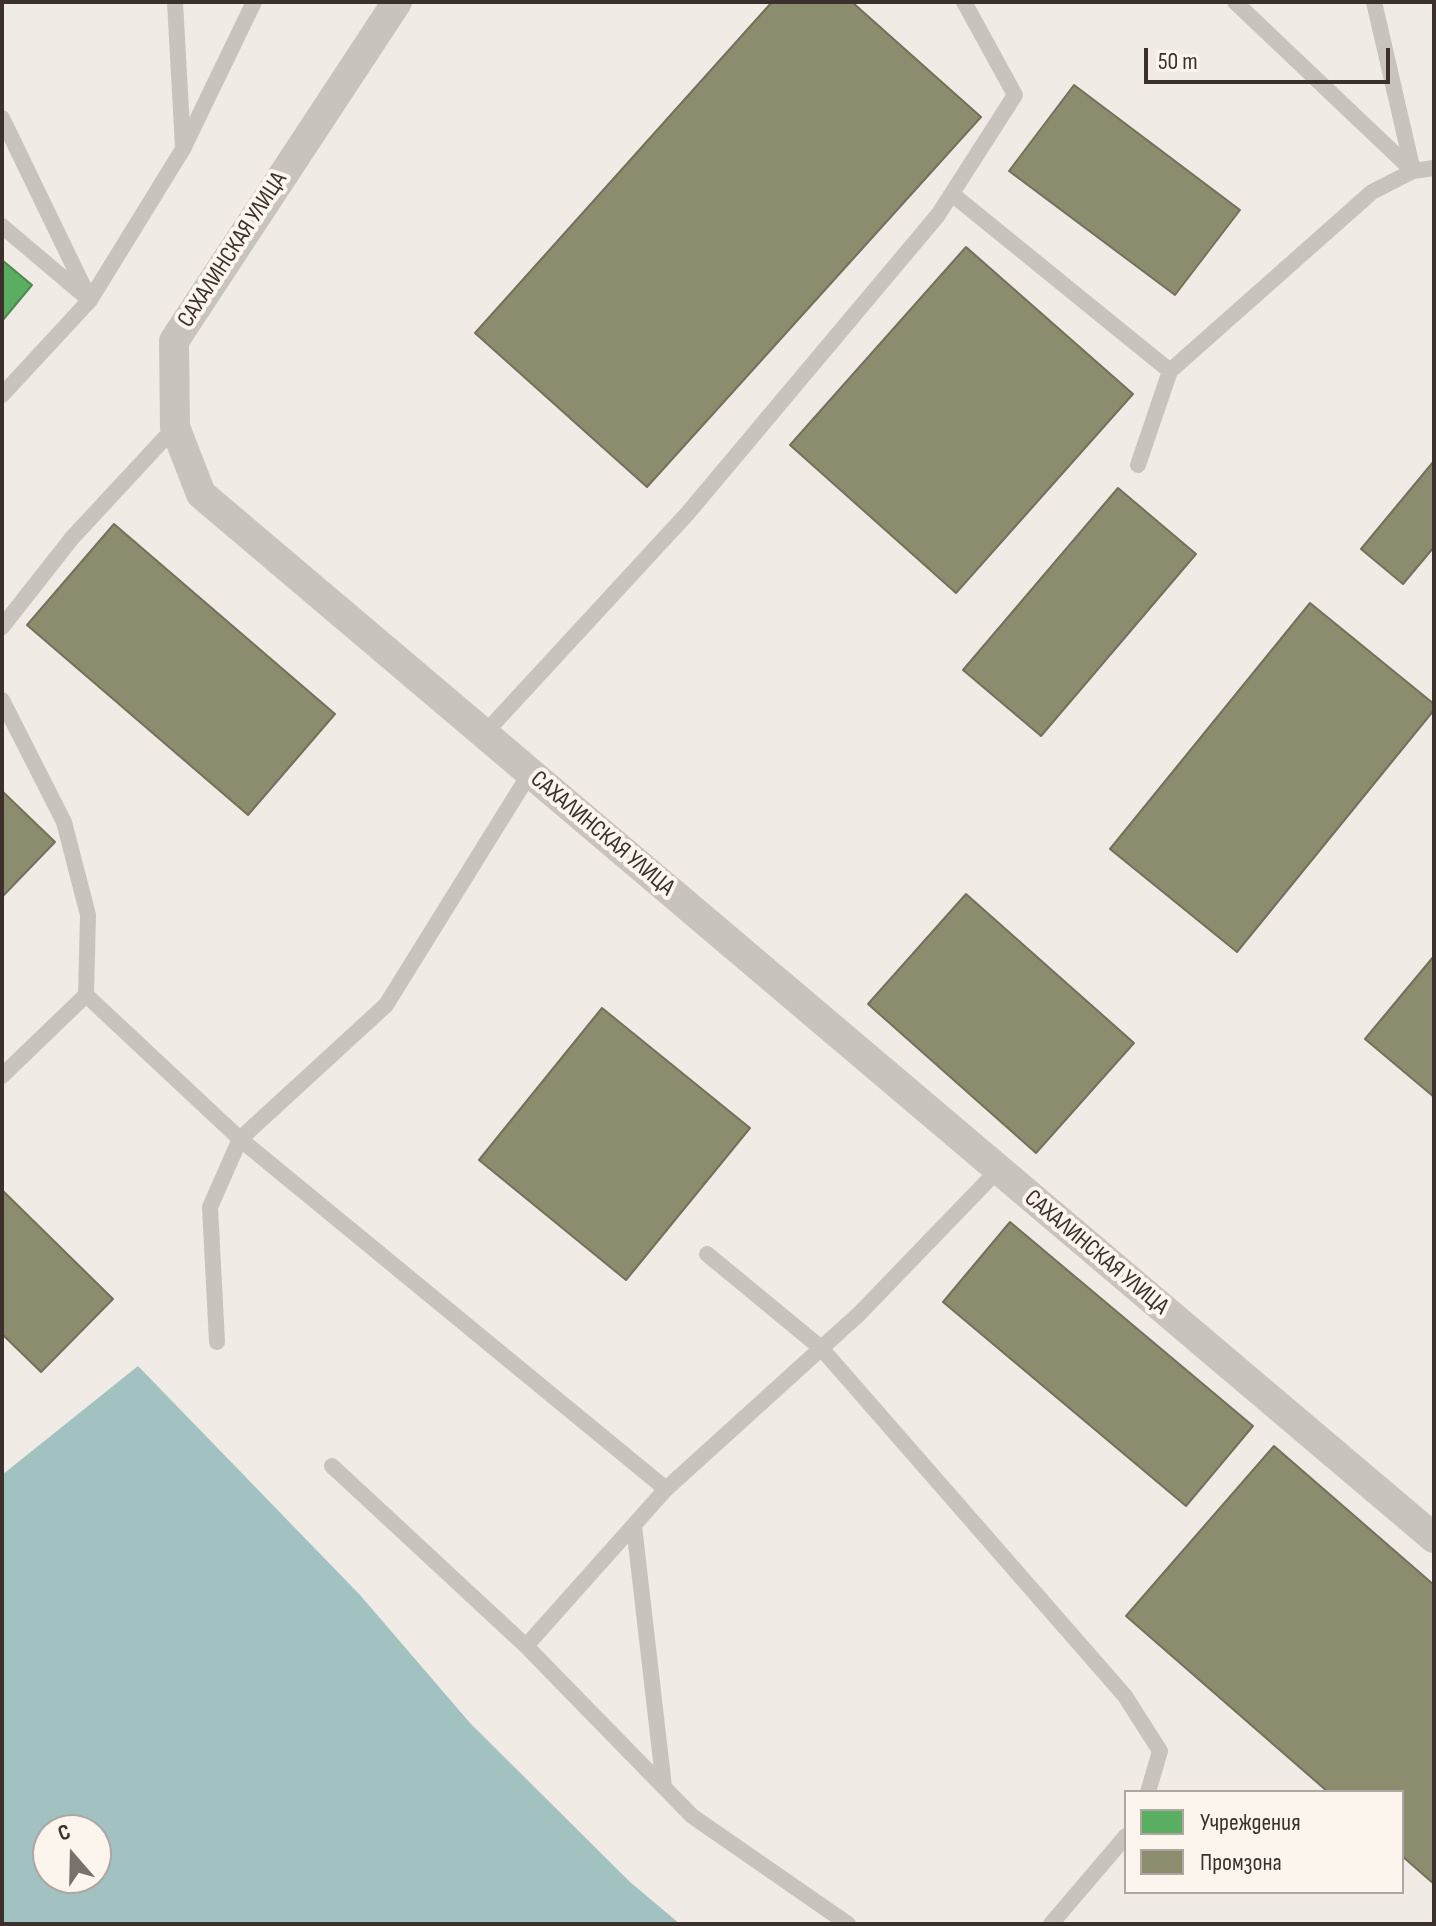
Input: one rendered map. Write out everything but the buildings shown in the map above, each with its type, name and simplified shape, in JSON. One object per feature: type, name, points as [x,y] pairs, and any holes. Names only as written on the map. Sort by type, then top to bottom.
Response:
[{"type":"street","name":"САХАЛИНСКАЯ УЛИЦА","points":[[397,2],[174,341],[175,427],[201,494],[1434,1538]]},
{"type":"lane","points":[[175,2],[183,149]]},
{"type":"lane","points":[[2,395],[90,300],[183,149],[254,2]]},
{"type":"lane","points":[[484,734],[687,514],[938,215],[952,194],[1015,95],[964,2]]},
{"type":"lane","points":[[1235,2],[1413,171]]},
{"type":"lane","points":[[1374,2],[1413,171]]},
{"type":"lane","points":[[2,118],[90,300]]},
{"type":"lane","points":[[1138,465],[1170,371],[1372,192],[1413,171],[1434,168]]},
{"type":"lane","points":[[952,194],[1170,371]]},
{"type":"lane","points":[[2,226],[90,300]]},
{"type":"lane","points":[[2,627],[72,538],[175,427]]},
{"type":"lane","points":[[2,700],[64,822],[88,915],[86,995],[2,1076]]},
{"type":"lane","points":[[217,1342],[210,1207],[240,1139],[386,1005],[530,773]]},
{"type":"lane","points":[[86,995],[240,1139],[666,1489]]},
{"type":"lane","points":[[526,1646],[666,1489],[821,1348],[998,1170]]},
{"type":"lane","points":[[707,1254],[821,1348],[1125,1696],[1160,1751],[1149,1790]]},
{"type":"lane","points":[[332,1466],[526,1646],[692,1816],[848,1924]]},
{"type":"lane","points":[[634,1526],[664,1787]]},
{"type":"lane","points":[[1051,1924],[1124,1838]]},
{"type":"water","points":[[138,1366],[360,1595],[470,1723],[630,1882],[680,1924],[2,1924],[2,1475]]}]
